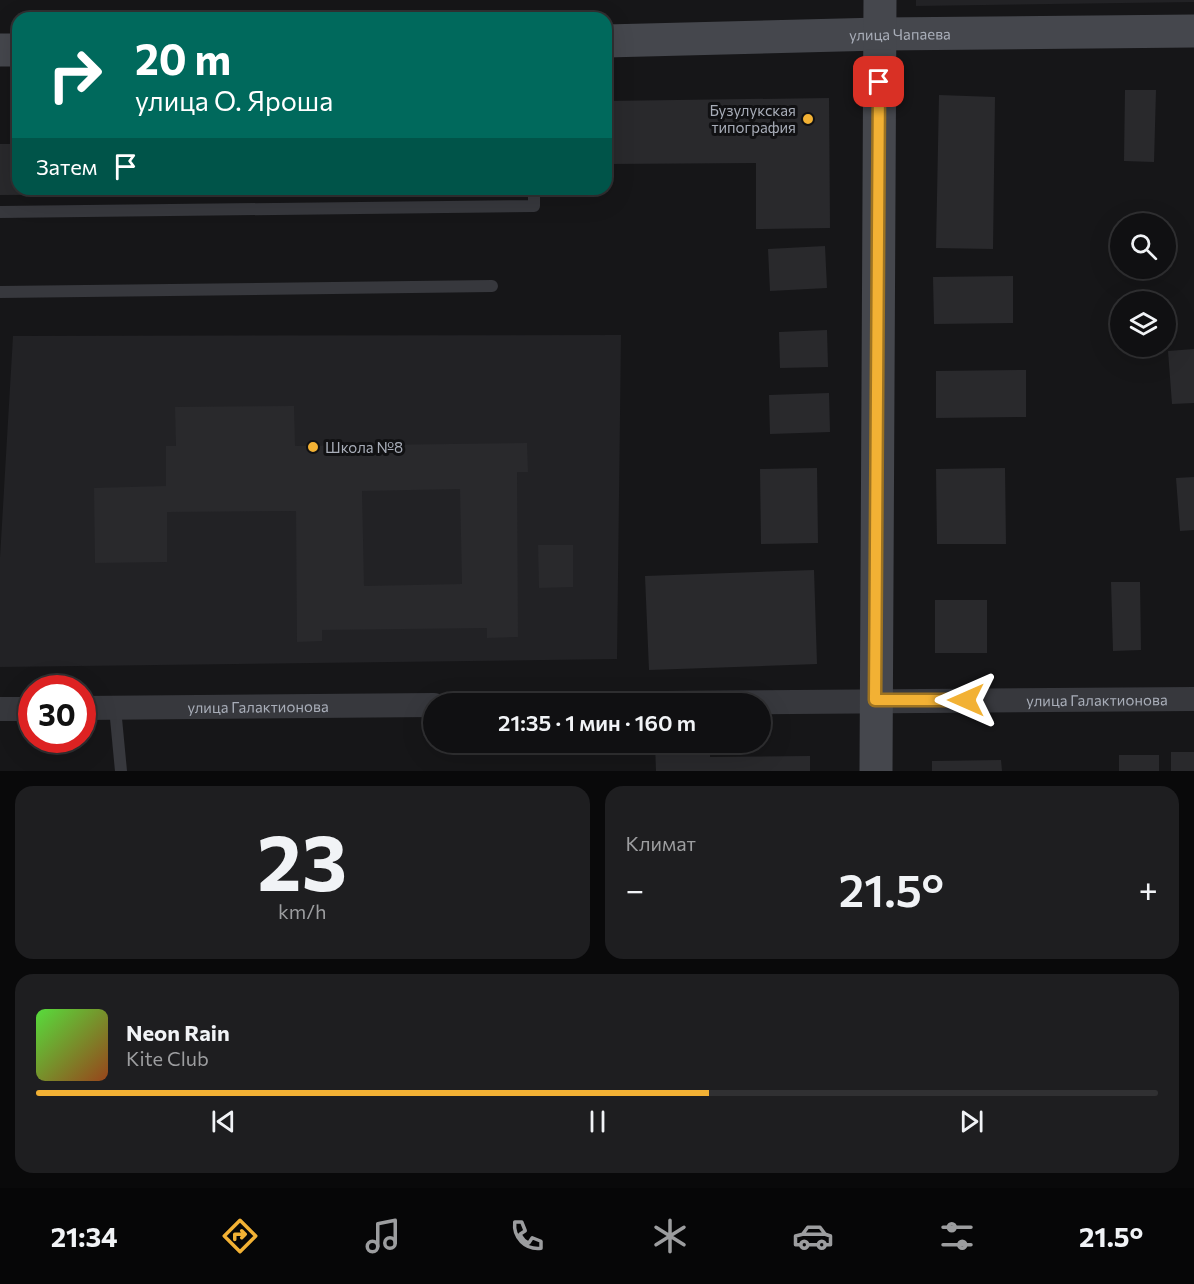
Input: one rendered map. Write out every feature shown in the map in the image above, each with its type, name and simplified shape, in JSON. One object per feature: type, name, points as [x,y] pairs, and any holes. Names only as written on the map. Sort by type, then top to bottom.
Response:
[{"type":"main road","points":[[876,771],[880,0]]},
{"type":"main road","name":"улица Чапаева","points":[[612,41],[880,34],[1194,31]]},
{"type":"street","name":"улица Галактионова","points":[[771,701],[1194,699]]},
{"type":"street","name":"улица Галактионова","points":[[96,708],[423,705]]},
{"type":"street","points":[[0,709],[18,709]]},
{"type":"lane","points":[[0,212],[534,206],[534,195]]},
{"type":"lane","points":[[0,292],[492,286]]},
{"type":"lane","points":[[115,708],[121,771]]},
{"type":"shaded area","points":[[916,0],[1194,0],[1194,2],[916,6]]},
{"type":"shaded area","name":"Школа №8","points":[[621,335],[617,659],[0,667],[0,558],[13,336]]},
{"type":"building","points":[[1125,90],[1156,90],[1154,162],[1124,161]]},
{"type":"building","points":[[939,95],[995,97],[993,249],[936,248]]},
{"type":"building","points":[[829,98],[830,228],[756,229],[756,163],[612,164],[612,101]]},
{"type":"building","points":[[0,144],[12,144],[12,195],[0,195]]},
{"type":"building","points":[[825,246],[827,288],[770,291],[768,249]]},
{"type":"building","points":[[1013,276],[1013,323],[934,324],[933,277]]},
{"type":"building","points":[[827,330],[828,367],[780,368],[779,332]]},
{"type":"building","points":[[1194,349],[1194,403],[1172,404],[1168,357],[1176,357],[1176,350]]},
{"type":"building","points":[[1026,370],[1026,417],[936,418],[936,371]]},
{"type":"building","points":[[829,393],[830,432],[770,434],[769,395]]},
{"type":"building","points":[[294,406],[295,446],[527,443],[528,472],[517,472],[518,637],[487,638],[487,628],[322,630],[322,641],[297,642],[296,511],[167,512],[167,562],[95,563],[94,488],[166,486],[166,446],[176,446],[175,407]],"holes":[[[460,489],[462,584],[364,586],[362,491]]]},
{"type":"building","points":[[817,468],[818,543],[761,544],[760,469]]},
{"type":"building","points":[[1005,468],[1006,544],[937,544],[936,469]]},
{"type":"building","points":[[1194,477],[1194,530],[1180,531],[1176,478]]},
{"type":"building","points":[[538,545],[573,545],[573,587],[539,588]]},
{"type":"building","points":[[814,570],[817,664],[649,670],[645,576]]},
{"type":"building","points":[[1111,582],[1140,582],[1141,650],[1113,651]]},
{"type":"building","points":[[935,600],[987,600],[987,653],[935,653]]},
{"type":"building","points":[[1171,752],[1194,752],[1194,771],[1171,771]]},
{"type":"building","points":[[655,753],[710,753],[710,757],[810,756],[810,771],[656,771]]},
{"type":"building","points":[[1119,755],[1159,755],[1159,771],[1119,771]]},
{"type":"building","points":[[1001,760],[1002,771],[932,771],[932,761]]},
{"type":"place","name":"Бузулукская типография","points":[[808,119]]},
{"type":"place","name":"Школа №8","points":[[313,447]]},
{"type":"route","points":[[879,82],[875,700],[966,700]]}]
